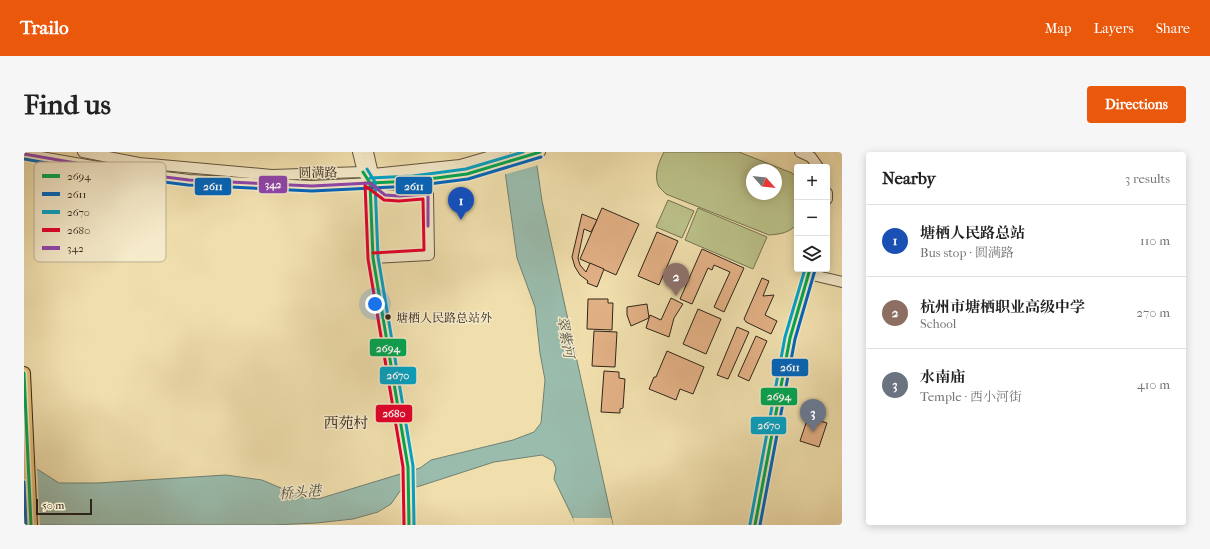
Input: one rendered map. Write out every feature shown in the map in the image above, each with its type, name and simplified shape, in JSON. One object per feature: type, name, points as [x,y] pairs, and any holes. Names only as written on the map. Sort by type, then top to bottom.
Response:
[{"type":"main road","points":[[24,373],[32,525]]},
{"type":"street","name":"圆满路","points":[[83,152],[134,162]]},
{"type":"street","points":[[358,152],[363,172],[371,178],[385,195],[399,196],[428,194],[429,255],[373,258]]},
{"type":"street","points":[[368,152],[371,178],[373,258],[408,466],[409,525]]},
{"type":"street","name":"圆满路","points":[[166,177],[189,180],[312,186],[460,164],[505,152]]},
{"type":"street","name":"圆满路","points":[[371,178],[413,181],[467,174],[540,152]]},
{"type":"street","points":[[800,152],[811,157],[816,164]]},
{"type":"street","name":"圆满路","points":[[24,154],[70,162]]},
{"type":"street","name":"圆满路","points":[[166,165],[272,175],[363,172]]},
{"type":"street","points":[[755,525],[790,338],[809,272],[842,282]]},
{"type":"green space","points":[[664,152],[739,152],[769,164],[746,164],[746,200],[782,200],[782,169],[792,173],[794,175],[794,226],[784,232],[769,235],[666,194],[659,187],[657,182],[657,169]]},
{"type":"green space","points":[[668,200],[694,211],[682,238],[656,227]]},
{"type":"green space","points":[[698,208],[767,237],[753,269],[685,240]]},
{"type":"water","name":"翠紫河","points":[[535,152],[542,201],[613,525],[576,525],[554,479],[556,468],[553,461],[542,455],[494,462],[400,491],[391,504],[378,512],[353,519],[316,523],[273,525],[24,525],[24,470],[37,469],[59,483],[98,483],[226,475],[262,480],[302,497],[318,499],[420,468],[431,460],[513,440],[534,432],[541,423],[545,380],[540,353],[535,307],[517,258],[503,157]]},
{"type":"pier","points":[[499,152],[537,152],[539,165],[503,175]]},
{"type":"pier","points":[[37,467],[40,525],[24,525],[24,468]]},
{"type":"pier","points":[[573,518],[611,518],[613,525],[575,525]]},
{"type":"building","points":[[602,208],[639,224],[616,275],[580,259]]},
{"type":"building","points":[[582,214],[597,220],[591,232],[584,229],[578,258],[580,265],[586,272],[590,263],[604,269],[597,287],[587,283],[588,281],[580,275],[575,267],[572,257]]},
{"type":"building","points":[[657,232],[678,241],[659,285],[638,276]]},
{"type":"building","points":[[702,249],[744,268],[724,312],[714,307],[730,272],[714,265],[712,270],[708,268],[692,304],[680,299]]},
{"type":"building","points":[[762,278],[769,281],[763,296],[774,295],[765,315],[777,321],[771,334],[746,322],[744,319]]},
{"type":"building","points":[[671,298],[683,304],[674,318],[669,337],[646,328],[650,315],[661,320]]},
{"type":"building","points":[[588,299],[608,299],[608,303],[613,303],[612,330],[587,329]]},
{"type":"building","points":[[647,304],[649,318],[631,326],[627,315],[627,307]]},
{"type":"building","points":[[698,309],[721,319],[706,354],[683,344]]},
{"type":"building","points":[[737,327],[749,332],[728,379],[717,375]]},
{"type":"building","points":[[594,331],[617,332],[615,367],[592,366]]},
{"type":"building","points":[[756,336],[767,341],[749,381],[738,376]]},
{"type":"building","points":[[667,351],[704,367],[693,394],[680,389],[676,400],[649,389]]},
{"type":"building","points":[[604,371],[619,372],[619,378],[625,379],[623,408],[620,409],[620,413],[601,412]]},
{"type":"building","points":[[808,417],[827,423],[819,447],[800,441]]},
{"type":"transit line","name":"2670","points":[[370,178],[413,176],[466,169],[523,152]]},
{"type":"transit line","name":"2694","points":[[370,183],[413,181],[467,174],[540,152]]},
{"type":"transit line","name":"342","points":[[24,154],[70,162]]},
{"type":"transit line","name":"2611","points":[[166,182],[188,185],[312,191],[413,186],[468,179],[541,157]]},
{"type":"transit line","name":"2611","points":[[24,159],[41,162]]},
{"type":"transit line","name":"2670","points":[[367,169],[375,182],[378,257],[413,466],[414,525]]},
{"type":"transit line","name":"2694","points":[[363,172],[370,183],[373,258],[408,467],[409,525]]},
{"type":"transit line","name":"342","points":[[166,177],[189,180],[312,186],[370,183],[385,195],[399,196],[428,194],[428,226]]},
{"type":"transit line","name":"2680","points":[[365,183],[368,259],[403,467],[404,525]]},
{"type":"transit line","name":"2680","points":[[367,187],[384,200],[399,201],[423,199],[424,250],[373,253]]},
{"type":"transit line","name":"2670","points":[[750,524],[785,337],[804,272]]},
{"type":"transit line","name":"2694","points":[[755,525],[790,338],[809,272]]},
{"type":"transit line","name":"2611","points":[[760,525],[795,339],[814,272]]},
{"type":"transit line","name":"2694","points":[[24,373],[31,525]]},
{"type":"transit line","name":"2611","points":[[24,482],[26,525]]},
{"type":"place","name":"塘栖人民路总站","points":[[461,220]]},
{"type":"place","name":"杭州市塘栖职业高级中学","points":[[676,296]]},
{"type":"place","name":"塘栖人民路总站外","points":[[388,317]]},
{"type":"place","name":"水南庙","points":[[813,432]]},
{"type":"district","name":"西苑村","points":[[346,423]]},
{"type":"water label","name":"桥头港","points":[[300,492]]}]
